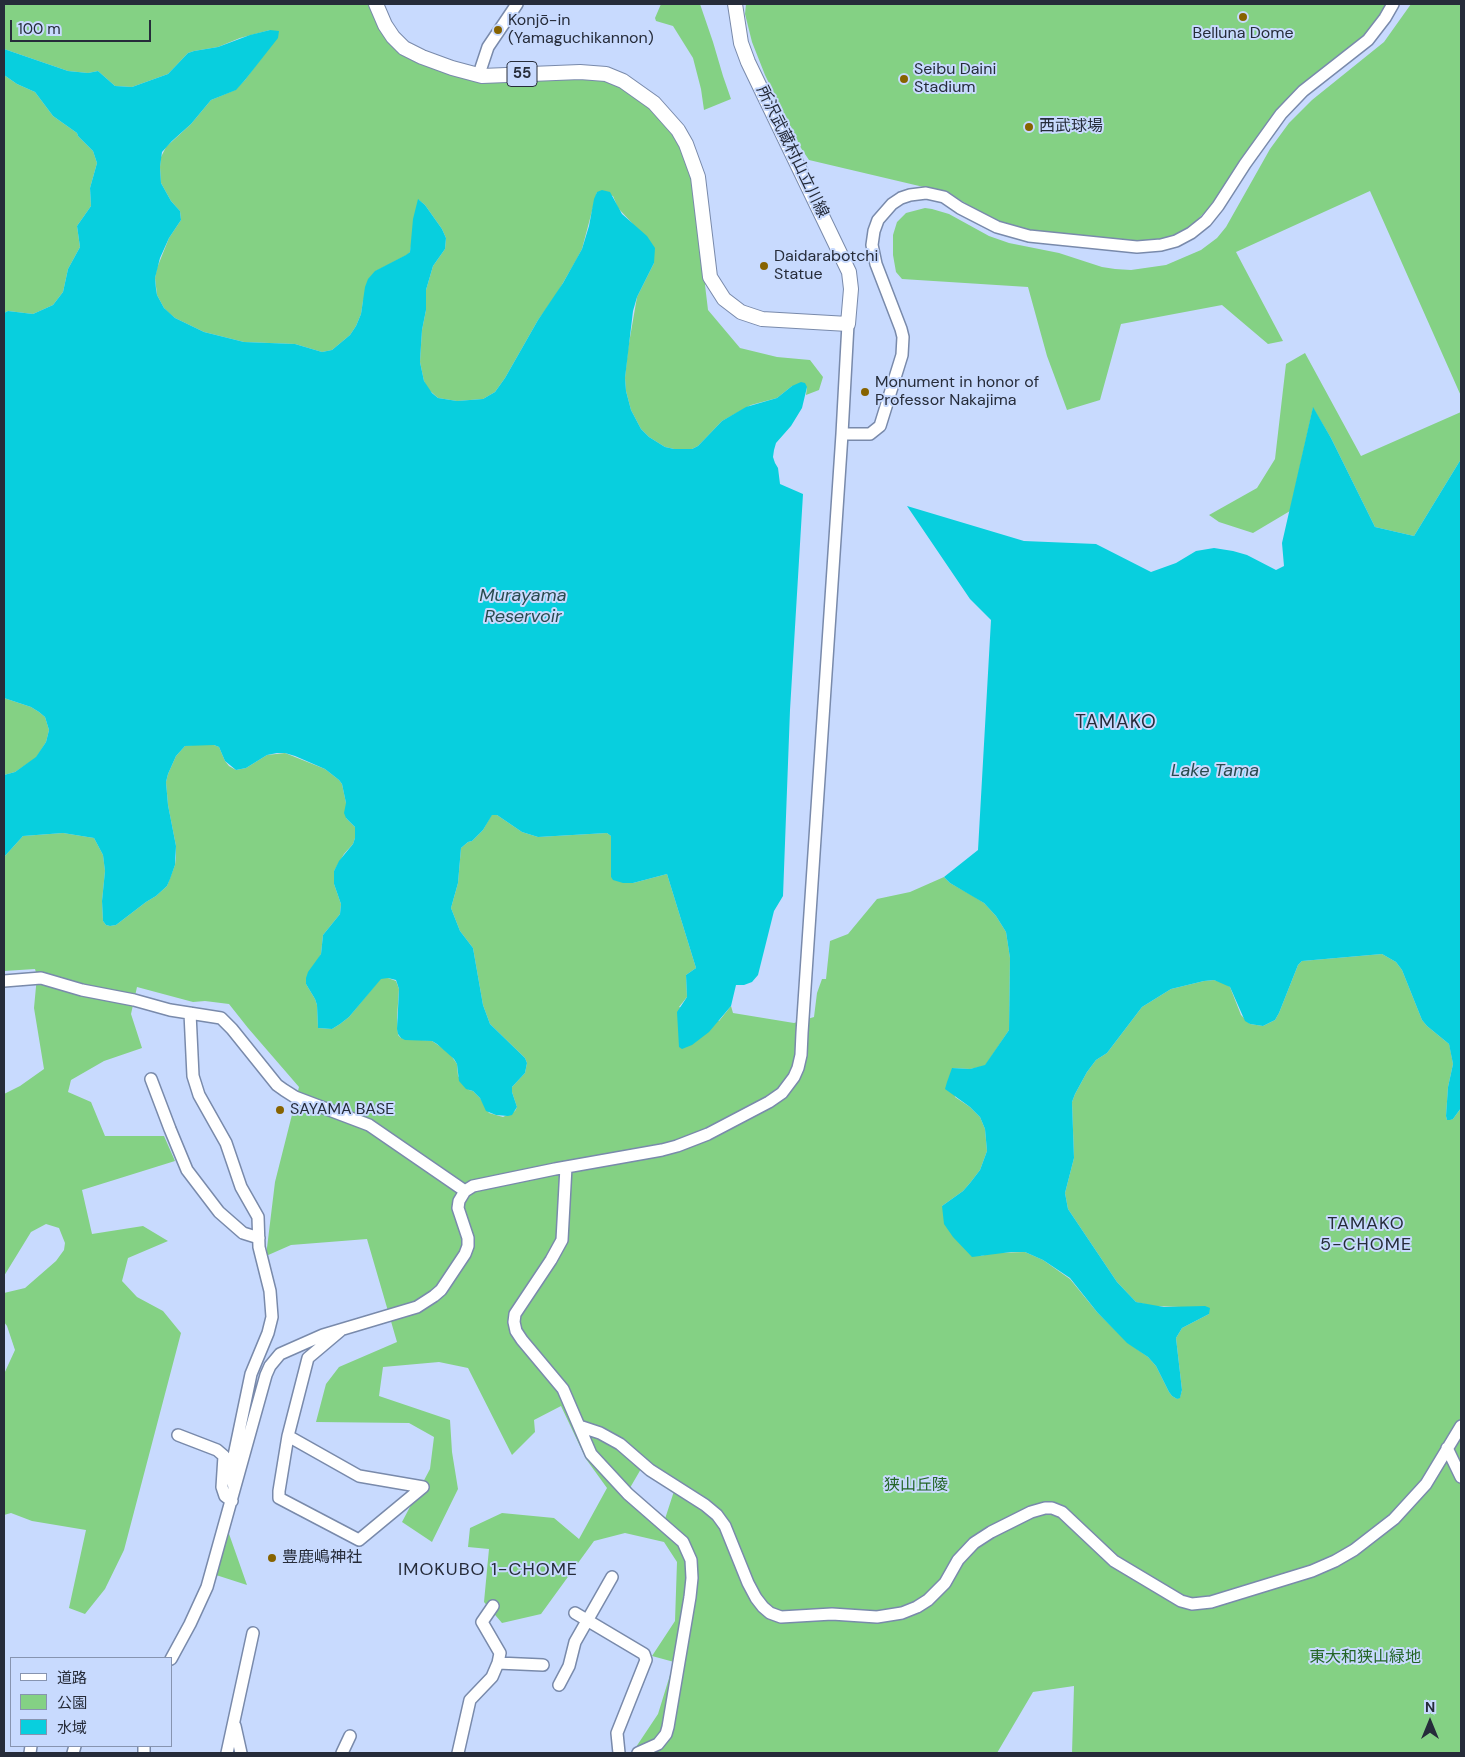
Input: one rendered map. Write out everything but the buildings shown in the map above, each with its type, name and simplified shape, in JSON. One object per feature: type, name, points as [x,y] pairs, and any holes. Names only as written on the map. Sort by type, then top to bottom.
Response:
[{"type":"main road","name":"55","points":[[376,4],[385,25],[404,48],[452,68],[482,76],[580,72],[606,74],[623,81],[654,103],[678,130],[692,157],[698,177],[710,277],[724,299],[741,312],[762,319],[848,324]]},
{"type":"main road","name":"所沢武蔵村山立川線","points":[[735,4],[737,26],[744,52],[845,262],[850,281],[848,324]]},
{"type":"street","points":[[479,74],[488,47],[517,4]]},
{"type":"street","points":[[842,434],[870,434],[880,426],[902,355],[903,336],[876,264],[872,245],[878,220],[892,204],[910,195],[926,193],[944,197],[960,208],[997,227],[1029,236],[1138,247],[1161,245],[1176,241],[1191,233],[1206,221],[1281,114],[1303,91],[1368,40],[1386,18],[1393,4]]},
{"type":"street","points":[[172,1657],[207,1587],[270,1366],[280,1354],[323,1335],[417,1307],[427,1302],[441,1290],[465,1254],[468,1246],[468,1238],[458,1208],[459,1201],[465,1190],[473,1186],[566,1167],[662,1150],[708,1134],[776,1098],[788,1085],[798,1068],[802,1033],[848,324]]},
{"type":"street","points":[[4,981],[41,978],[82,990],[190,1013],[217,1016],[224,1020],[284,1090],[295,1097],[369,1125],[465,1190]]},
{"type":"street","points":[[190,1013],[192,1065],[199,1096],[226,1144],[241,1187],[258,1217],[259,1247],[270,1291],[272,1317],[268,1333],[251,1374],[230,1470],[235,1489]]},
{"type":"street","points":[[151,1079],[188,1170],[218,1212],[243,1233],[259,1238]]},
{"type":"street","points":[[566,1167],[562,1240],[515,1314],[514,1322],[522,1340],[562,1389],[591,1454],[633,1499],[683,1542],[691,1560],[690,1597],[668,1727],[666,1734],[658,1744],[638,1753]]},
{"type":"street","points":[[288,1436],[359,1476],[423,1487],[359,1540],[279,1498],[288,1436],[308,1358],[341,1330]]},
{"type":"street","points":[[579,1426],[600,1433],[620,1444],[650,1470],[705,1505],[717,1515],[725,1526],[756,1598],[770,1613],[781,1616],[832,1614],[877,1617],[896,1614],[917,1607],[937,1592],[945,1583],[958,1560],[974,1543],[991,1532],[1031,1512],[1052,1508],[1062,1512],[1114,1561],[1181,1602],[1192,1604],[1211,1602],[1312,1571],[1335,1562],[1354,1550],[1394,1519],[1426,1484],[1461,1426]]},
{"type":"street","points":[[178,1435],[217,1450],[224,1456],[222,1487],[225,1496],[232,1501]]},
{"type":"street","points":[[1447,1448],[1461,1477]]},
{"type":"street","points":[[559,1685],[568,1666],[575,1642],[612,1577]]},
{"type":"street","points":[[458,1753],[470,1700],[492,1677],[498,1663],[500,1653],[482,1622],[493,1606]]},
{"type":"street","points":[[575,1613],[644,1654],[646,1660],[617,1733],[618,1753]]},
{"type":"street","points":[[227,1753],[253,1633]]},
{"type":"street","points":[[498,1663],[543,1665]]},
{"type":"street","points":[[234,1720],[242,1753]]},
{"type":"street","points":[[342,1753],[350,1736]]},
{"type":"green space","points":[[4,4],[376,4],[393,37],[479,74],[580,72],[623,81],[686,144],[710,277],[705,285],[708,310],[740,348],[777,357],[810,360],[823,377],[819,390],[806,395],[807,387],[792,386],[777,398],[751,405],[722,421],[698,446],[692,449],[665,447],[649,437],[641,429],[631,410],[625,378],[637,297],[654,263],[632,223],[618,208],[613,196],[597,192],[582,249],[575,262],[556,295],[538,320],[505,378],[495,392],[483,399],[457,401],[438,398],[427,388],[424,381],[420,362],[422,330],[426,310],[426,290],[433,266],[445,249],[446,238],[425,205],[419,200],[410,252],[376,271],[363,301],[361,314],[356,326],[350,335],[332,350],[322,352],[295,344],[244,342],[204,332],[175,318],[164,308],[157,295],[155,278],[157,268],[169,238],[181,220],[180,211],[171,201],[161,183],[161,157],[166,147],[191,124],[211,100],[235,90],[245,80],[267,50],[270,30],[240,38],[218,47],[188,53],[168,74],[132,87],[115,86],[98,71],[88,73],[68,71],[4,49]]},
{"type":"green space","points":[[661,4],[700,4],[731,99],[704,110],[693,58],[673,26],[656,21],[655,18]]},
{"type":"green space","name":"西武球場","points":[[746,4],[1389,4],[1379,20],[1254,144],[1209,208],[1187,230],[1161,241],[1131,241],[1046,234],[999,221],[949,193],[809,160],[801,148],[765,75],[752,42],[745,14]]},
{"type":"green space","points":[[1411,4],[1461,4],[1461,396],[1370,191],[1236,252],[1283,341],[1268,344],[1222,305],[1121,324],[1100,400],[1067,410],[1047,356],[1028,287],[902,279],[896,272],[893,255],[893,235],[897,222],[906,213],[925,208],[949,214],[989,236],[1009,243],[1059,253],[1102,267],[1115,269],[1131,270],[1166,265],[1201,250],[1217,238],[1226,227],[1270,149],[1289,123],[1312,100],[1384,42]]},
{"type":"green space","points":[[4,75],[17,84],[35,92],[53,116],[77,133],[93,151],[97,163],[90,188],[91,206],[77,226],[80,247],[68,269],[63,292],[53,305],[33,314],[8,311],[4,313]]},
{"type":"green space","points":[[1305,353],[1361,456],[1461,412],[1461,459],[1414,536],[1375,527],[1331,438],[1313,408],[1290,511],[1253,533],[1219,522],[1209,515],[1257,488],[1275,459],[1286,364]]},
{"type":"green space","points":[[4,698],[31,707],[39,712],[45,717],[49,730],[46,742],[36,758],[15,772],[4,775]]},
{"type":"green space","name":"狭山丘陵","points":[[201,744],[219,747],[225,761],[236,770],[246,768],[267,755],[285,753],[325,769],[339,780],[342,784],[346,803],[346,818],[355,827],[355,838],[353,844],[344,854],[334,871],[334,884],[341,904],[340,914],[323,935],[321,954],[306,984],[317,1005],[318,1028],[332,1029],[349,1017],[381,978],[396,981],[399,989],[398,1035],[401,1038],[432,1041],[444,1049],[457,1064],[458,1076],[469,1090],[473,1091],[480,1098],[489,1113],[503,1117],[515,1111],[517,1107],[512,1087],[525,1073],[527,1063],[525,1058],[490,1024],[483,1005],[473,948],[460,931],[451,908],[458,883],[461,848],[472,841],[483,830],[492,814],[497,815],[522,832],[538,837],[607,833],[611,836],[611,877],[633,883],[667,874],[696,968],[686,975],[687,997],[679,1007],[719,1021],[731,1006],[733,1013],[794,1023],[814,1017],[817,993],[822,979],[826,979],[830,941],[848,934],[877,899],[910,892],[944,877],[950,883],[984,903],[996,916],[1006,932],[1010,958],[1009,1030],[985,1066],[970,1069],[952,1068],[955,1097],[970,1107],[980,1117],[985,1129],[987,1151],[980,1170],[970,1183],[963,1191],[942,1206],[981,1256],[992,1253],[1025,1252],[1043,1260],[1070,1279],[1097,1312],[1127,1342],[1148,1357],[1156,1366],[1169,1392],[1177,1399],[1180,1397],[1182,1390],[1176,1338],[1182,1328],[1209,1314],[1181,1307],[1153,1306],[1136,1302],[1117,1282],[1068,1209],[1065,1193],[1074,1158],[1072,1102],[1075,1094],[1096,1060],[1107,1053],[1142,1007],[1171,989],[1204,981],[1214,980],[1224,983],[1230,987],[1241,1015],[1250,1024],[1263,1026],[1275,1020],[1298,965],[1302,961],[1382,954],[1396,962],[1402,970],[1422,1020],[1449,1044],[1453,1064],[1448,1087],[1447,1120],[1453,1119],[1461,1108],[1461,1753],[1072,1753],[1074,1686],[1033,1692],[997,1753],[632,1753],[658,1714],[674,1662],[652,1656],[675,1621],[677,1562],[664,1542],[625,1533],[594,1541],[541,1614],[502,1623],[484,1602],[489,1549],[468,1547],[470,1528],[502,1513],[554,1518],[579,1539],[607,1488],[586,1459],[561,1406],[534,1420],[535,1432],[512,1455],[468,1368],[439,1362],[383,1367],[379,1396],[450,1420],[452,1452],[458,1489],[432,1542],[402,1522],[430,1469],[434,1437],[409,1423],[316,1422],[326,1384],[339,1367],[397,1342],[367,1239],[291,1245],[266,1256],[275,1182],[299,1087],[229,1004],[205,1001],[193,1002],[137,987],[131,1014],[142,1048],[104,1061],[71,1080],[68,1092],[91,1102],[105,1136],[164,1136],[175,1161],[82,1190],[92,1234],[143,1226],[168,1241],[128,1258],[122,1281],[137,1297],[163,1311],[181,1333],[124,1550],[105,1589],[85,1614],[69,1608],[86,1530],[32,1521],[11,1513],[4,1515],[4,1374],[15,1350],[4,1322],[4,1293],[25,1288],[56,1261],[64,1250],[65,1243],[59,1228],[46,1224],[31,1232],[4,1276],[4,1094],[20,1086],[44,1069],[34,1008],[37,976],[35,969],[4,971],[4,857],[23,836],[63,833],[94,838],[103,855],[105,871],[102,901],[103,921],[106,925],[116,925],[167,886],[175,865],[176,846],[168,805],[166,782],[176,756],[185,746]],"holes":[[[645,1462],[677,1482],[664,1522],[627,1493]]]},
{"type":"green space","points":[[228,1531],[247,1585],[216,1575]]},
{"type":"water","name":"Murayama Reservoir","points":[[270,30],[279,31],[278,38],[245,80],[236,90],[211,100],[191,124],[162,152],[160,167],[161,183],[171,201],[180,211],[181,220],[169,238],[160,258],[155,278],[157,295],[164,308],[175,318],[204,332],[244,342],[295,344],[322,352],[332,350],[350,335],[356,326],[361,314],[368,279],[375,271],[410,252],[413,219],[418,199],[425,205],[446,238],[445,249],[433,266],[426,290],[426,310],[422,330],[420,362],[424,381],[438,398],[457,401],[483,399],[495,392],[505,378],[538,320],[563,283],[582,249],[594,199],[597,192],[602,190],[610,192],[622,214],[647,236],[655,248],[654,263],[637,297],[633,311],[625,378],[631,410],[641,429],[649,437],[665,447],[692,449],[698,446],[722,421],[746,407],[777,398],[792,386],[801,382],[805,383],[807,387],[802,408],[791,426],[776,443],[773,457],[778,468],[780,484],[803,494],[790,710],[783,896],[774,911],[758,975],[752,982],[736,985],[731,1006],[709,1032],[692,1045],[682,1049],[679,1047],[677,1012],[687,997],[686,975],[696,968],[667,874],[633,883],[613,880],[611,877],[611,836],[607,833],[538,837],[522,832],[497,815],[492,815],[483,830],[472,841],[461,848],[458,883],[451,908],[460,931],[473,948],[483,1005],[490,1024],[525,1058],[527,1063],[525,1073],[512,1087],[517,1107],[512,1115],[508,1116],[496,1115],[486,1111],[480,1098],[473,1091],[466,1089],[459,1081],[457,1064],[454,1059],[437,1044],[432,1041],[405,1040],[401,1038],[397,1029],[399,989],[396,980],[381,979],[349,1017],[340,1024],[332,1029],[318,1028],[317,1005],[306,984],[306,978],[321,954],[323,935],[340,914],[341,904],[334,884],[334,871],[339,861],[353,844],[355,838],[355,827],[346,818],[344,813],[346,803],[342,784],[325,769],[295,756],[277,753],[267,755],[246,768],[236,770],[225,761],[219,747],[214,745],[185,746],[176,756],[166,782],[168,805],[176,846],[175,865],[170,879],[167,886],[156,896],[116,925],[106,925],[103,921],[102,901],[105,871],[103,855],[94,838],[63,833],[23,836],[4,857],[4,775],[15,772],[36,757],[46,742],[49,730],[45,717],[39,712],[31,707],[4,698],[4,313],[8,311],[33,314],[53,305],[63,292],[68,269],[80,247],[77,226],[91,206],[90,188],[97,163],[93,151],[77,133],[53,116],[35,92],[17,84],[4,75],[4,49],[68,71],[88,73],[98,71],[115,86],[132,87],[168,74],[188,53],[218,47]]},
{"type":"water","name":"Lake Tama","points":[[1313,407],[1331,438],[1375,527],[1414,536],[1461,459],[1461,1108],[1453,1119],[1447,1120],[1448,1087],[1453,1064],[1449,1044],[1422,1020],[1402,970],[1396,962],[1382,954],[1302,961],[1298,965],[1275,1020],[1263,1026],[1250,1024],[1245,1021],[1230,987],[1214,980],[1171,989],[1142,1007],[1107,1053],[1096,1060],[1075,1094],[1072,1102],[1074,1158],[1065,1193],[1068,1209],[1117,1282],[1136,1302],[1164,1307],[1205,1306],[1210,1308],[1209,1314],[1182,1328],[1176,1338],[1182,1390],[1180,1398],[1177,1399],[1169,1392],[1156,1366],[1148,1357],[1127,1343],[1097,1312],[1070,1278],[1043,1260],[1025,1252],[972,1257],[953,1237],[944,1224],[942,1206],[963,1191],[970,1183],[980,1170],[987,1151],[985,1129],[980,1117],[970,1107],[945,1089],[952,1068],[970,1069],[985,1065],[1009,1030],[1010,958],[1006,932],[996,916],[984,903],[950,883],[944,877],[978,850],[991,620],[970,599],[907,506],[1024,541],[1096,544],[1151,572],[1176,563],[1196,551],[1214,548],[1247,555],[1276,570],[1284,566],[1282,543]]},
{"type":"place","name":"Belluna Dome","points":[[1243,17]]},
{"type":"place","name":"Konjō-in (Yamaguchikannon)","points":[[498,30]]},
{"type":"place","name":"Seibu Daini Stadium","points":[[904,79]]},
{"type":"place","name":"西武球場","points":[[1029,127]]},
{"type":"place","name":"Daidarabotchi Statue","points":[[764,266]]},
{"type":"place","name":"Monument in honor of Professor Nakajima","points":[[865,392]]},
{"type":"place","name":"SAYAMA BASE","points":[[280,1110]]},
{"type":"place","name":"豊鹿嶋神社","points":[[272,1558]]},
{"type":"district","name":"TAMAKO","points":[[1116,723]]},
{"type":"district","name":"TAMAKO 5-CHOME","points":[[1366,1234]]},
{"type":"district","name":"IMOKUBO 1-CHOME","points":[[488,1570]]},
{"type":"park label","name":"東大和狭山緑地","points":[[1365,1658]]}]
